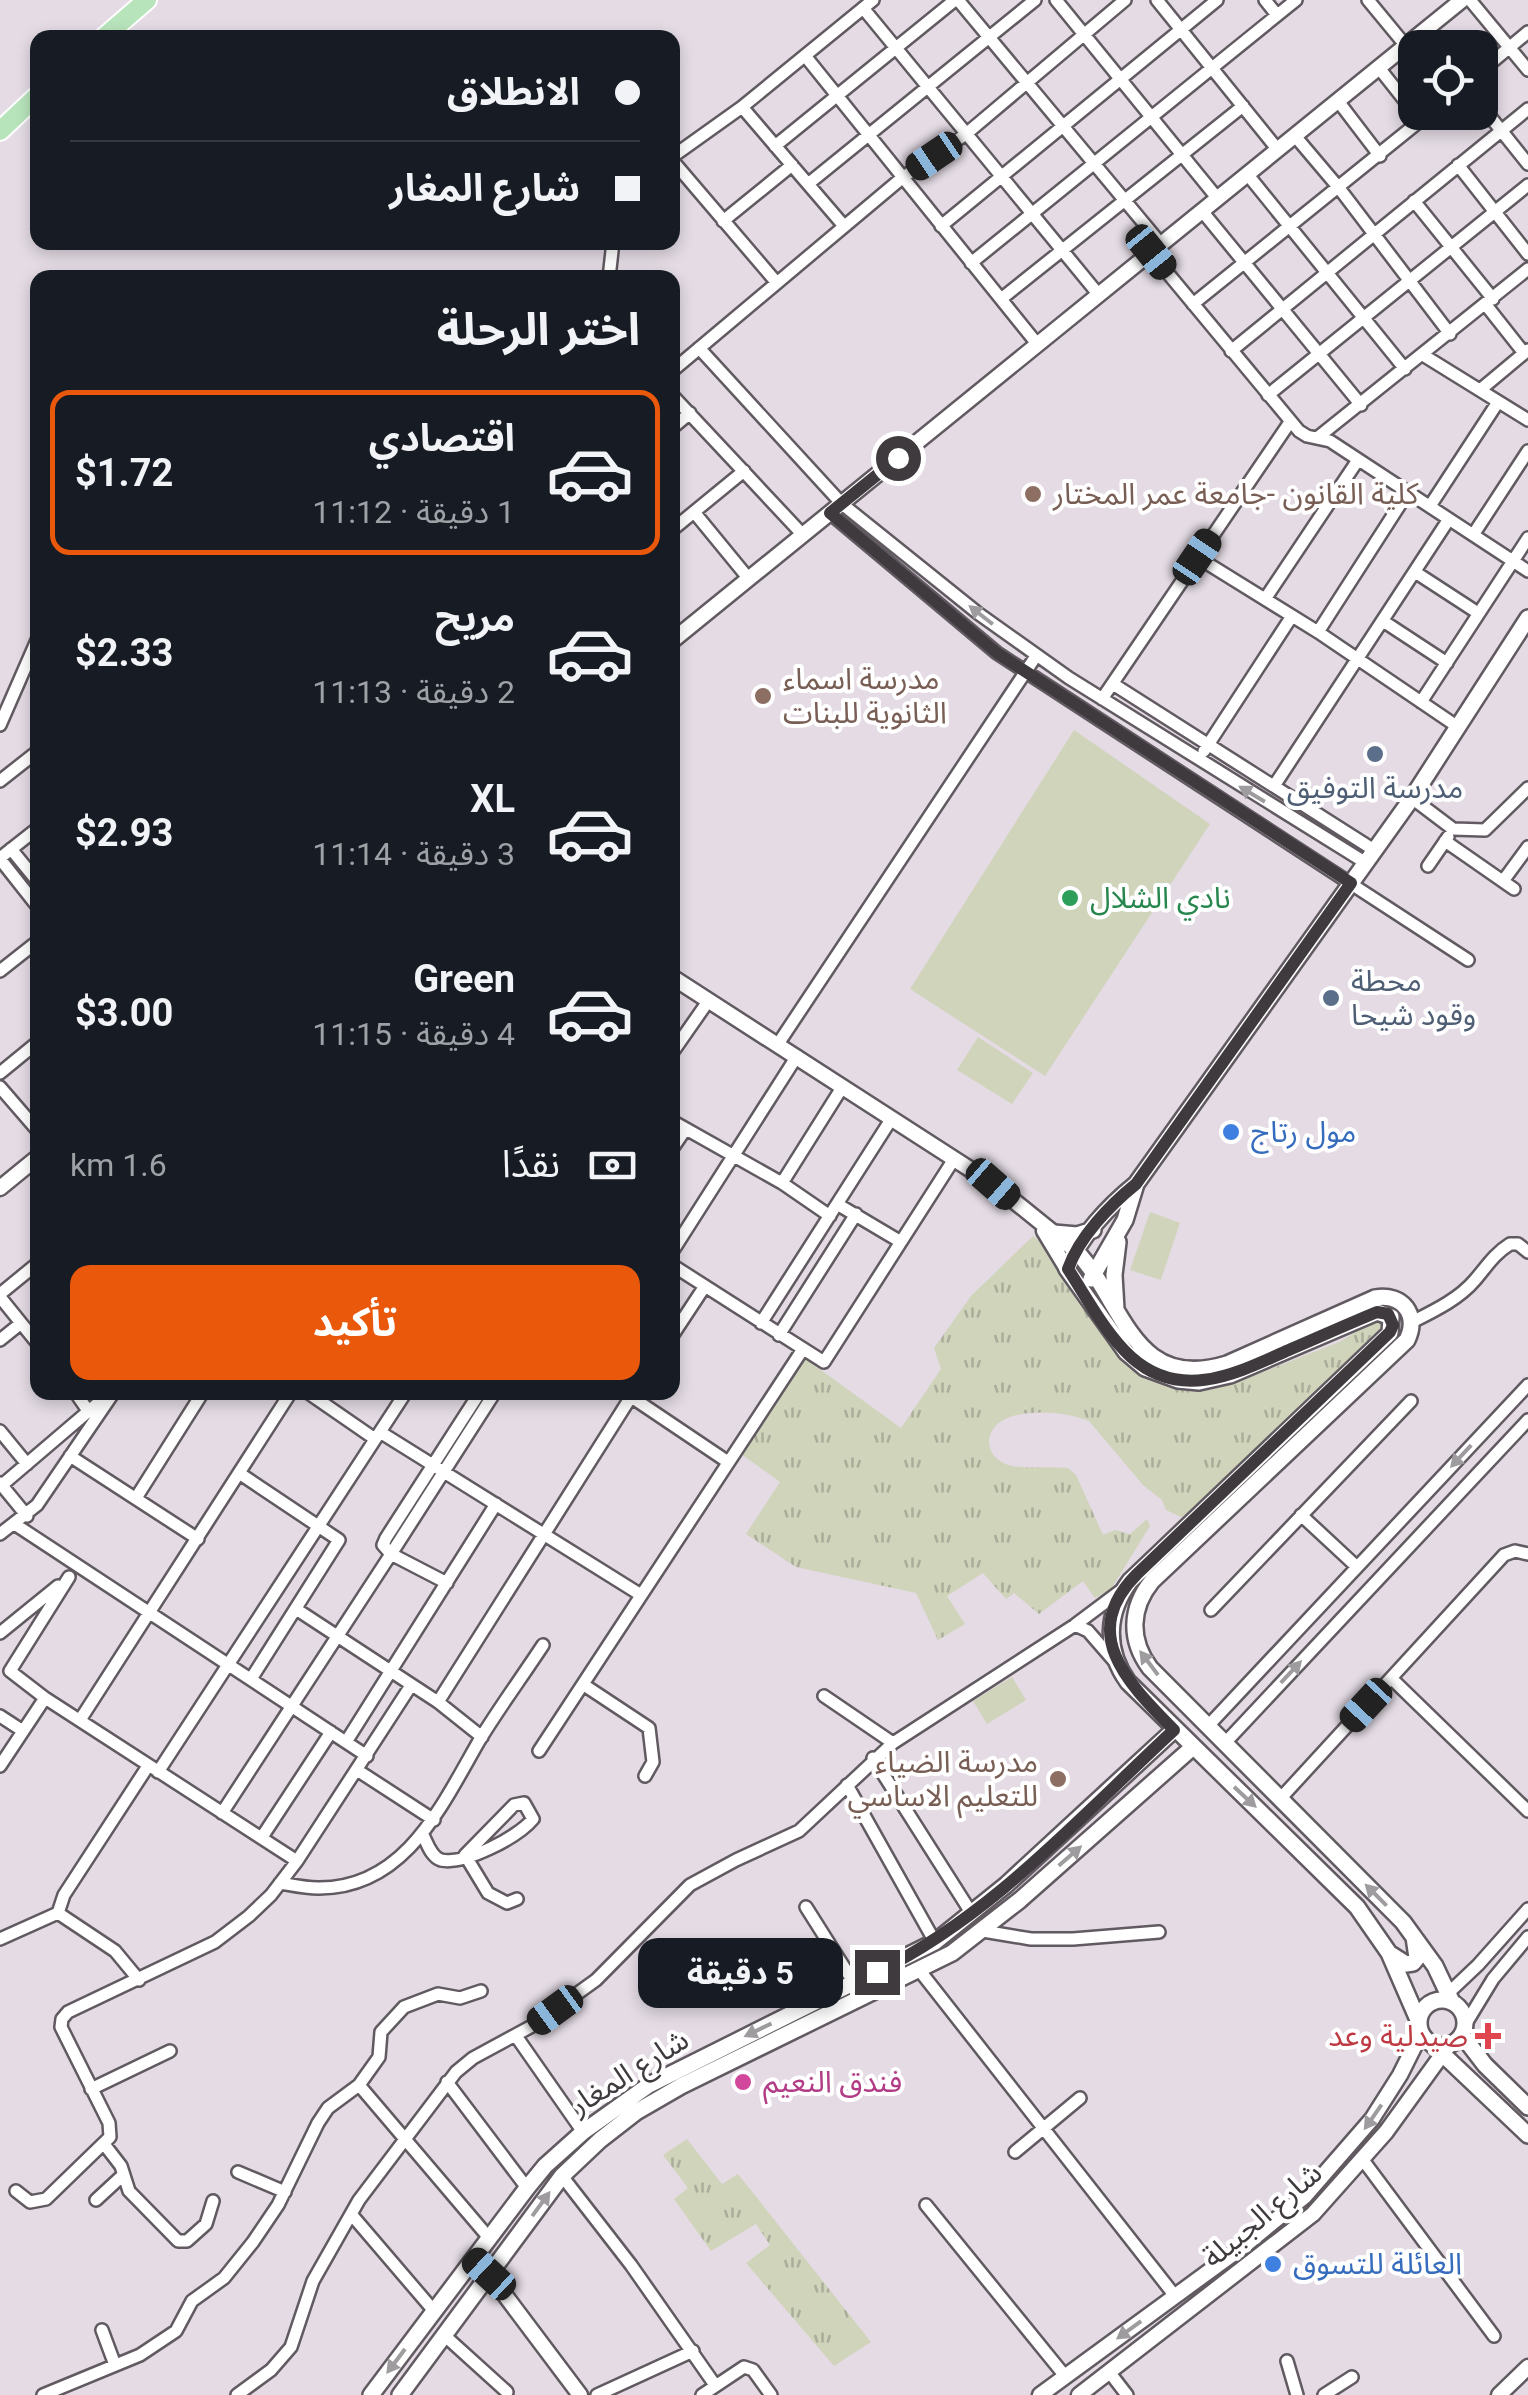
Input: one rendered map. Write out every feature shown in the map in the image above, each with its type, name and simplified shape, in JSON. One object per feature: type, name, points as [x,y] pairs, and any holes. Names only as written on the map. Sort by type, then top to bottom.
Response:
[{"type":"main road","points":[[113,30],[147,0]]},
{"type":"main road","points":[[0,132],[30,103]]},
{"type":"main road","points":[[1528,618],[1412,798],[1136,1184],[1076,1251],[1068,1269],[1118,1343],[1135,1361],[1156,1373],[1188,1382],[1230,1376],[1377,1312],[1388,1314],[1393,1321],[1390,1332],[1124,1589],[1115,1607],[1112,1646],[1128,1682],[1346,1893],[1470,2080],[1528,2135]]},
{"type":"main road","points":[[1080,1287],[1095,1276],[1130,1208],[1136,1184]]},
{"type":"main road","points":[[1048,1230],[1076,1235],[1093,1230]]},
{"type":"main road","points":[[1116,1313],[1114,1275],[1119,1231]]},
{"type":"main road","points":[[1076,1251],[1130,1335],[1144,1351],[1173,1366],[1194,1369],[1227,1364],[1382,1296],[1400,1300],[1408,1310],[1412,1322],[1403,1344],[1152,1581],[1141,1596],[1134,1621],[1140,1654],[1150,1668],[1414,1935],[1447,1999],[1463,2014],[1442,2037]]},
{"type":"main road","name":"شارع المغار","points":[[371,2395],[527,2188],[583,2132],[935,1942],[1006,1885],[1174,1730]]},
{"type":"main road","name":"شارع المغار","points":[[400,2395],[562,2176],[677,2078],[920,1971],[983,1931],[1193,1748]]},
{"type":"main road","points":[[1006,1885],[1020,1900]]},
{"type":"main road","points":[[1388,1953],[1406,1964],[1413,1963],[1417,1958],[1414,1935]]},
{"type":"main road","points":[[1447,1999],[1426,2007],[1442,2037],[1484,2065],[1528,2107]]},
{"type":"main road","points":[[1470,2080],[1468,2070],[1472,2064],[1484,2065]]},
{"type":"street","points":[[775,146],[957,0],[1124,200],[1193,304],[1290,422],[1307,436],[1330,441],[1528,570]]},
{"type":"street","points":[[808,184],[1035,0]]},
{"type":"street","points":[[1056,0],[1218,199]]},
{"type":"street","points":[[680,364],[902,178],[966,134],[1125,0]]},
{"type":"street","points":[[1157,0],[1278,150]]},
{"type":"street","points":[[941,226],[1217,0]]},
{"type":"street","points":[[1265,0],[1277,15]]},
{"type":"street","points":[[971,263],[1296,0]]},
{"type":"street","points":[[1425,30],[1462,0]]},
{"type":"street","points":[[1470,0],[1528,70]]},
{"type":"street","points":[[1372,1],[1398,35]]},
{"type":"street","points":[[680,153],[806,57],[868,4],[896,48],[1099,295]]},
{"type":"street","points":[[1498,57],[1528,32]]},
{"type":"street","points":[[680,633],[1398,52]]},
{"type":"street","points":[[806,57],[1038,344]]},
{"type":"street","points":[[1378,68],[1398,88]]},
{"type":"street","points":[[1338,101],[1380,156]]},
{"type":"street","points":[[1001,299],[1242,106]]},
{"type":"street","points":[[742,107],[844,226]]},
{"type":"street","points":[[1231,351],[1528,109]]},
{"type":"street","points":[[1498,126],[1528,164]]},
{"type":"street","points":[[1193,304],[1411,130]]},
{"type":"street","points":[[1295,136],[1450,334]]},
{"type":"street","points":[[723,221],[792,165]]},
{"type":"street","points":[[1458,165],[1528,254]]},
{"type":"street","points":[[680,169],[777,283]]},
{"type":"street","points":[[1248,174],[1405,370]]},
{"type":"street","points":[[1268,395],[1528,185]]},
{"type":"street","points":[[1414,201],[1526,351],[1480,390]]},
{"type":"street","points":[[1202,211],[1361,404]]},
{"type":"street","points":[[1317,438],[1528,269]]},
{"type":"street","points":[[699,348],[836,508],[967,631],[1468,960]]},
{"type":"street","points":[[1423,355],[1524,418],[1528,404]]},
{"type":"street","points":[[1430,506],[1498,402]]},
{"type":"street","points":[[680,403],[803,535]]},
{"type":"street","points":[[680,422],[690,414]]},
{"type":"street","points":[[1102,699],[1290,422]]},
{"type":"street","points":[[1473,534],[1528,451]]},
{"type":"street","points":[[1266,599],[1358,460]]},
{"type":"street","points":[[680,523],[744,470]]},
{"type":"street","points":[[1318,632],[1408,492]]},
{"type":"street","points":[[836,508],[1036,656],[1198,760],[1370,856]]},
{"type":"street","points":[[694,512],[749,579]]},
{"type":"street","points":[[1274,786],[1449,519]]},
{"type":"street","points":[[1421,702],[1528,538]]},
{"type":"street","points":[[1197,557],[1318,632],[1458,728]]},
{"type":"street","points":[[1415,572],[1478,613]]},
{"type":"street","points":[[1198,760],[1292,616]]},
{"type":"street","points":[[1383,621],[1447,663]]},
{"type":"street","points":[[778,1044],[1036,656]]},
{"type":"street","points":[[0,726],[30,657]]},
{"type":"street","points":[[1113,684],[1274,786],[1370,856]]},
{"type":"street","points":[[0,781],[30,757]]},
{"type":"street","points":[[1412,798],[1453,829],[1488,829],[1528,788]]},
{"type":"street","points":[[1428,866],[1453,829]]},
{"type":"street","points":[[4,855],[30,834]]},
{"type":"street","points":[[1445,841],[1508,885],[1528,847]]},
{"type":"street","points":[[4,855],[30,876]]},
{"type":"street","points":[[4,855],[30,895]]},
{"type":"street","points":[[0,971],[30,947]]},
{"type":"street","points":[[680,982],[993,1184],[1076,1251]]},
{"type":"street","points":[[680,1042],[710,1000]]},
{"type":"street","points":[[0,1073],[30,1049]]},
{"type":"street","points":[[680,1239],[797,1056]]},
{"type":"street","points":[[0,1086],[30,1122]]},
{"type":"street","points":[[782,1183],[842,1086]]},
{"type":"street","points":[[761,1323],[892,1118]]},
{"type":"street","points":[[680,1127],[782,1183],[830,1216]]},
{"type":"street","points":[[680,1137],[685,1130]]},
{"type":"street","points":[[680,1270],[824,1362],[954,1159]]},
{"type":"street","points":[[0,1188],[30,1164]]},
{"type":"street","points":[[837,1204],[901,1242]]},
{"type":"street","points":[[779,1335],[856,1214]]},
{"type":"street","points":[[1048,1230],[1068,1269]]},
{"type":"street","points":[[1412,1322],[1451,1300],[1510,1244],[1518,1244],[1528,1252]]},
{"type":"street","points":[[30,1270],[0,1296],[30,1335]]},
{"type":"street","points":[[680,1324],[706,1286]]},
{"type":"street","points":[[0,1340],[20,1324]]},
{"type":"street","points":[[539,1752],[803,1349]]},
{"type":"street","points":[[1208,1726],[1528,1385]]},
{"type":"street","points":[[80,1400],[89,1412]]},
{"type":"street","points":[[103,1400],[1,1484],[21,1520],[77,1564],[367,1756]]},
{"type":"street","points":[[0,1534],[21,1520],[108,1400]]},
{"type":"street","points":[[136,1498],[197,1400]]},
{"type":"street","points":[[80,1720],[286,1400]]},
{"type":"street","points":[[320,1400],[440,1468],[641,1596]]},
{"type":"street","points":[[0,1938],[58,1912],[64,1895],[228,1664],[401,1400]]},
{"type":"street","points":[[440,1468],[476,1400]]},
{"type":"street","points":[[447,1583],[391,1554],[383,1545],[489,1400]]},
{"type":"street","points":[[438,1702],[626,1400]]},
{"type":"street","points":[[639,1400],[728,1462]]},
{"type":"street","points":[[1211,1610],[1411,1401]]},
{"type":"street","points":[[1224,1742],[1528,1420]]},
{"type":"street","points":[[0,1431],[27,1464]]},
{"type":"street","points":[[70,1456],[198,1539]]},
{"type":"street","points":[[240,1473],[338,1536],[338,1544],[250,1679]]},
{"type":"street","points":[[346,1742],[496,1504]]},
{"type":"street","points":[[1301,1515],[1357,1567]]},
{"type":"street","points":[[1280,1798],[1504,1555],[1514,1551],[1528,1554]]},
{"type":"street","points":[[222,1814],[391,1554]]},
{"type":"street","points":[[77,1564],[10,1671],[45,1698],[297,1860]]},
{"type":"street","points":[[3,1625],[69,1577]]},
{"type":"street","points":[[237,2395],[271,2370],[291,2347],[313,2281],[374,2177],[448,2082],[473,2058],[516,2036],[596,1980],[690,1886],[799,1831],[893,1743],[1124,1589]]},
{"type":"street","points":[[296,1610],[438,1702],[482,1737]]},
{"type":"street","points":[[1075,1625],[1088,1630],[1118,1665]]},
{"type":"street","points":[[280,1883],[318,1888],[350,1884],[376,1874],[405,1854],[434,1820],[482,1737],[544,1645]]},
{"type":"street","points":[[1391,1678],[1528,1811]]},
{"type":"street","points":[[584,1684],[650,1728],[653,1762],[646,1776]]},
{"type":"street","points":[[16,2190],[30,2202],[40,2202],[104,2144],[112,2131],[61,2027],[62,2019],[68,2012],[215,1942],[250,1916],[297,1860],[410,1687]]},
{"type":"street","points":[[824,1696],[893,1743]]},
{"type":"street","points":[[0,1766],[45,1698]]},
{"type":"street","points":[[0,1716],[23,1730]]},
{"type":"street","points":[[262,1837],[331,1732]]},
{"type":"street","points":[[874,1758],[972,1914]]},
{"type":"street","points":[[357,1770],[434,1820]]},
{"type":"street","points":[[847,1785],[935,1942]]},
{"type":"street","points":[[423,1835],[437,1858],[465,1855],[486,1850],[520,1834],[533,1820],[530,1808],[524,1802],[514,1805],[465,1855]]},
{"type":"street","points":[[465,1855],[492,1898],[508,1903],[517,1900]]},
{"type":"street","points":[[806,1907],[854,1983]]},
{"type":"street","points":[[1447,1999],[1528,1909]]},
{"type":"street","points":[[58,1912],[115,1951],[140,1980]]},
{"type":"street","points":[[983,1931],[1031,1939],[1159,1932]]},
{"type":"street","points":[[1040,2395],[1266,2230],[1323,2178],[1372,2119],[1404,2067],[1442,2037],[1528,1937]]},
{"type":"street","points":[[1473,1970],[1476,1984],[1489,1986]]},
{"type":"street","points":[[920,1971],[1175,2296]]},
{"type":"street","points":[[43,2395],[140,2354],[176,2331],[192,2301],[224,2278],[253,2242],[285,2192],[318,2122],[328,2108],[358,2086],[378,2056],[381,2032],[404,2007],[438,1994],[460,1998],[481,1992]]},
{"type":"street","points":[[516,2036],[583,2132]]},
{"type":"street","name":"شارع الجبيلة","points":[[1078,2395],[1295,2230],[1363,2160],[1425,2080],[1442,2037]]},
{"type":"street","points":[[90,2089],[170,2050]]},
{"type":"street","points":[[1404,2067],[1416,2066],[1425,2080]]},
{"type":"street","points":[[448,2082],[527,2188]]},
{"type":"street","points":[[358,2086],[490,2239]]},
{"type":"street","points":[[1015,2152],[1080,2098]]},
{"type":"street","points":[[104,2144],[118,2162],[129,2191],[182,2242],[202,2229],[213,2201]]},
{"type":"street","points":[[1363,2160],[1494,2336]]},
{"type":"street","points":[[238,2172],[285,2192]]},
{"type":"street","points":[[96,2200],[122,2176]]},
{"type":"street","points":[[562,2176],[715,2385]]},
{"type":"street","points":[[926,2205],[1065,2376]]},
{"type":"street","points":[[351,2214],[434,2311]]},
{"type":"street","points":[[474,2260],[489,2274],[580,2395]]},
{"type":"street","points":[[102,2330],[115,2365]]},
{"type":"street","points":[[444,2336],[506,2392]]},
{"type":"street","points":[[596,2395],[693,2351]]},
{"type":"street","points":[[1287,2361],[1298,2395]]},
{"type":"street","points":[[702,2395],[744,2367],[752,2370],[771,2395]]},
{"type":"street","points":[[1500,2395],[1528,2367]]},
{"type":"street","points":[[1110,2373],[1127,2395]]},
{"type":"street","points":[[1324,2395],[1352,2376]]},
{"type":"green space","name":"نادي الشلال","points":[[1074,730],[1210,824],[1045,1076],[910,989]]},
{"type":"green space","points":[[978,1037],[1033,1073],[1012,1104],[957,1070]]},
{"type":"green space","points":[[1150,1212],[1180,1223],[1161,1280],[1130,1270]]},
{"type":"green space","points":[[1033,1236],[1055,1254],[1101,1327],[1184,1388],[1205,1391],[1235,1383],[1339,1342],[1381,1317],[1391,1324],[1191,1512],[1181,1517],[1166,1510],[1162,1500],[1143,1485],[1089,1421],[1046,1413],[1003,1420],[989,1439],[997,1459],[1012,1466],[1068,1468],[1076,1475],[1103,1535],[1115,1530],[1130,1534],[1147,1519],[1150,1526],[1111,1589],[1095,1598],[1083,1581],[1039,1614],[1014,1593],[1006,1599],[983,1573],[947,1596],[965,1624],[938,1640],[916,1593],[796,1567],[746,1534],[780,1482],[741,1454],[803,1357],[901,1428],[941,1369],[934,1348],[971,1296]]},
{"type":"green space","points":[[1012,1677],[1026,1700],[987,1724],[973,1701]]},
{"type":"green space","points":[[687,2139],[722,2184],[738,2174],[871,2342],[834,2366],[746,2263],[770,2245],[756,2224],[711,2251],[674,2199],[688,2188],[663,2155]]},
{"type":"place","name":"كلية القانون -جامعة عمر المختار","points":[[1033,494]]},
{"type":"place","name":"مدرسة اسماء الثانوية للبنات","points":[[763,696]]},
{"type":"place","name":"مدرسة التوفيق","points":[[1375,754]]},
{"type":"place","name":"نادي الشلال","points":[[1070,898]]},
{"type":"place","name":"محطة وقود شيحا","points":[[1331,998]]},
{"type":"place","name":"مول رتاج","points":[[1231,1132]]},
{"type":"place","name":"مدرسة الضياء للتعليم الاساسي","points":[[1058,1779]]},
{"type":"place","name":"صيدلية وعد","points":[[1488,2036]]},
{"type":"place","name":"فندق النعيم","points":[[743,2082]]},
{"type":"place","name":"العائلة للتسوق","points":[[1273,2264]]},
{"type":"route","points":[[877,1972],[935,1942],[972,1914],[1174,1730],[1128,1682],[1118,1665],[1111,1636],[1112,1616],[1119,1598],[1137,1574],[1393,1325],[1388,1314],[1377,1312],[1230,1376],[1199,1382],[1178,1380],[1145,1368],[1126,1352],[1068,1269],[1076,1251],[1136,1184],[1351,883],[997,653],[830,513],[898,458]]}]
